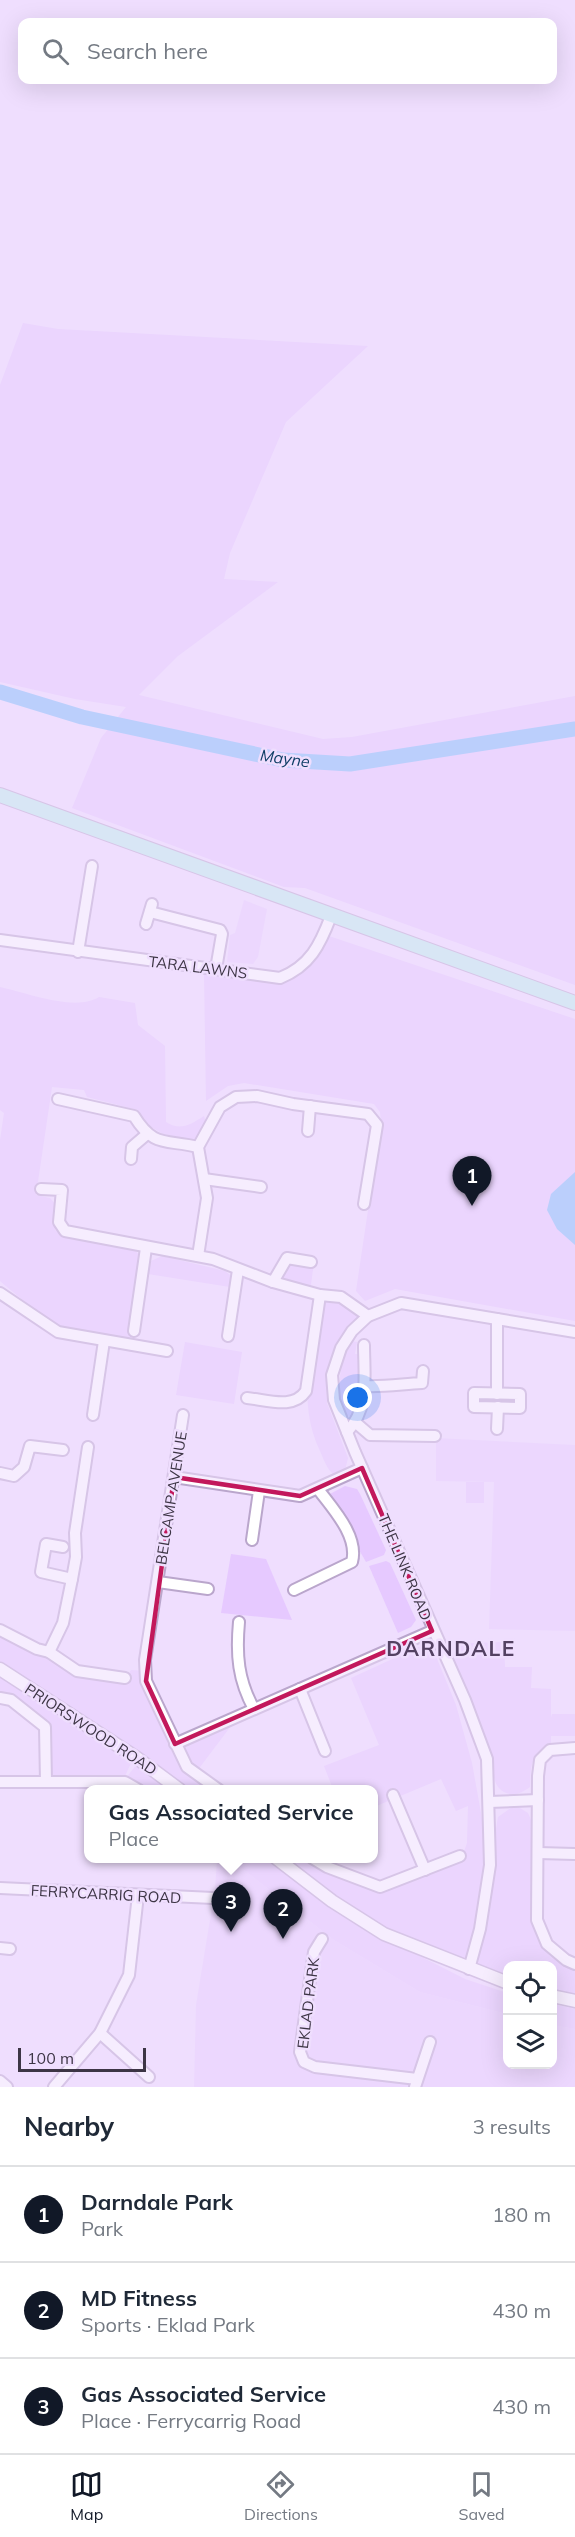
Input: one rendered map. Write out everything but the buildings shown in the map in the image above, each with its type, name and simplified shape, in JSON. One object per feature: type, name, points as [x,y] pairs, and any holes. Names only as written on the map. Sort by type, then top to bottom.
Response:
[{"type":"main road","points":[[0,795],[575,1004]]},
{"type":"street","points":[[78,952],[92,866]]},
{"type":"street","points":[[146,924],[151,908],[220,930],[222,934],[216,969]]},
{"type":"street","name":"TARA LAWNS","points":[[0,940],[280,978],[291,973],[312,956],[331,916]]},
{"type":"street","points":[[198,1256],[207,1198],[198,1148],[219,1107],[236,1097],[257,1096],[368,1114],[377,1125],[364,1204]]},
{"type":"street","points":[[58,1099],[135,1116],[146,1135],[160,1141],[198,1148]]},
{"type":"street","points":[[308,1131],[310,1106]]},
{"type":"street","points":[[131,1159],[132,1147],[146,1135]]},
{"type":"street","points":[[204,1179],[261,1187]]},
{"type":"street","points":[[41,1189],[62,1190],[59,1222],[65,1231],[198,1256],[273,1282],[321,1295],[341,1297],[368,1316],[401,1303],[575,1332]]},
{"type":"street","points":[[135,1331],[146,1248]]},
{"type":"street","points":[[273,1282],[287,1258],[311,1262]]},
{"type":"street","points":[[228,1336],[238,1270]]},
{"type":"street","points":[[0,1293],[58,1332],[167,1351]]},
{"type":"street","points":[[247,1398],[290,1403],[300,1400],[306,1391],[321,1295]]},
{"type":"street","name":"THE LINK ROAD","points":[[368,1316],[352,1331],[341,1348],[332,1375],[334,1400],[432,1631],[476,1725],[486,1759],[490,1865],[480,1929],[469,1970]]},
{"type":"street","points":[[497,1318],[497,1394]]},
{"type":"street","points":[[93,1415],[104,1341]]},
{"type":"street","points":[[347,1432],[356,1423],[363,1403],[364,1345]]},
{"type":"street","points":[[364,1386],[393,1387],[422,1383],[423,1371]]},
{"type":"street","points":[[474,1393],[520,1394],[520,1408],[498,1407],[474,1407],[474,1393]]},
{"type":"street","points":[[497,1429],[498,1407]]},
{"type":"street","name":"BELCAMP AVENUE","points":[[183,1415],[145,1660],[146,1681],[187,1767],[212,1785]]},
{"type":"street","points":[[356,1423],[370,1435],[435,1437]]},
{"type":"street","points":[[0,1473],[14,1476],[24,1467],[30,1446],[63,1450]]},
{"type":"street","points":[[49,1652],[63,1623],[72,1579],[76,1557],[75,1533],[88,1447]]},
{"type":"street","points":[[174,1477],[300,1496],[362,1468]]},
{"type":"street","points":[[294,1590],[352,1562],[353,1558],[352,1547],[336,1511],[318,1489]]},
{"type":"street","points":[[252,1540],[259,1491]]},
{"type":"street","points":[[63,1547],[46,1544],[41,1572],[72,1579]]},
{"type":"street","name":"BELCAMP AVENUE","points":[[158,1582],[207,1590]]},
{"type":"street","points":[[239,1622],[238,1671],[254,1709]]},
{"type":"street","points":[[0,1630],[37,1649],[49,1652],[76,1671],[125,1678]]},
{"type":"street","points":[[175,1744],[432,1631]]},
{"type":"street","name":"PRIORSWOOD ROAD","points":[[0,1669],[137,1758],[173,1785]]},
{"type":"street","points":[[300,1689],[325,1751]]},
{"type":"street","points":[[0,1698],[11,1700],[42,1722],[45,1728],[46,1782]]},
{"type":"street","points":[[575,1748],[550,1750],[540,1760],[537,1920],[547,1944],[566,1960],[575,1964]]},
{"type":"street","points":[[0,1782],[125,1782],[130,1785]]},
{"type":"street","points":[[393,1795],[425,1870]]},
{"type":"street","points":[[489,1802],[538,1800]]},
{"type":"street","points":[[538,1853],[575,1854]]},
{"type":"street","points":[[320,1863],[380,1887],[460,1856]]},
{"type":"street","points":[[283,1863],[332,1901],[384,1934],[469,1970],[503,1982]]},
{"type":"street","name":"FERRYCARRIG ROAD","points":[[0,1888],[213,1898]]},
{"type":"street","points":[[54,2087],[100,2033],[129,1975],[138,1895]]},
{"type":"street","name":"EKLAD PARK","points":[[322,1939],[314,1952],[312,1965],[300,2052],[304,2062],[315,2067],[416,2083]]},
{"type":"street","points":[[557,1996],[575,2001]]},
{"type":"street","points":[[100,2033],[149,2077]]},
{"type":"street","points":[[416,2083],[430,2042]]},
{"type":"street","points":[[0,2081],[7,2087]]},
{"type":"highlighted area","points":[[362,1468],[432,1631],[175,1744],[146,1681],[174,1477],[300,1496]]},
{"type":"shaded area","points":[[23,323],[58,329],[368,346],[286,422],[230,553],[224,579],[278,582],[178,656],[139,695],[323,739],[352,737],[575,696],[575,985],[305,888],[284,887],[72,808],[101,738],[126,707],[75,699],[0,682],[0,385]]},
{"type":"shaded area","points":[[244,900],[267,909],[258,957],[253,964],[227,962],[230,935],[235,933]]},
{"type":"shaded area","points":[[329,936],[575,1019],[575,1321],[395,1289],[365,1301],[356,1291],[381,1123],[380,1112],[374,1104],[244,1083],[228,1086],[206,1101],[204,972],[261,981],[278,981],[293,977],[306,970],[318,956]]},
{"type":"shaded area","points":[[0,987],[65,1002],[78,1003],[99,997],[135,1003],[138,1025],[165,1046],[166,1122],[171,1125],[185,1126],[204,1116],[206,1123],[195,1141],[163,1134],[151,1127],[137,1110],[87,1097],[84,1090],[52,1087],[36,1195],[50,1198],[56,1205],[55,1230],[63,1236],[136,1251],[141,1258],[130,1333],[133,1337],[128,1340],[71,1331],[51,1324],[0,1281],[0,1140],[4,1113],[0,1110]]},
{"type":"shaded area","points":[[162,1256],[225,1271],[230,1275],[230,1287],[148,1274],[151,1261]]},
{"type":"shaded area","points":[[287,1259],[314,1262],[310,1292],[273,1282]]},
{"type":"shaded area","points":[[321,1295],[341,1297],[368,1316],[335,1345],[326,1374],[327,1403],[348,1458],[345,1470],[334,1475],[320,1451],[313,1432],[307,1393],[310,1354]]},
{"type":"shaded area","points":[[352,1341],[357,1342],[355,1354],[360,1354],[359,1403],[356,1416],[351,1417],[343,1413],[339,1385],[344,1358]]},
{"type":"shaded area","points":[[185,1342],[242,1352],[234,1404],[176,1395]]},
{"type":"shaded area","points":[[436,1438],[575,1445],[575,1631],[489,1629],[494,1482],[436,1481]]},
{"type":"shaded area","points":[[466,1482],[484,1482],[484,1503],[466,1503]]},
{"type":"shaded area","points":[[345,1486],[357,1489],[360,1494],[386,1550],[384,1555],[366,1562],[328,1495]]},
{"type":"shaded area","points":[[231,1554],[266,1559],[292,1620],[221,1613]]},
{"type":"shaded area","points":[[386,1561],[390,1563],[416,1620],[411,1627],[398,1633],[369,1566]]},
{"type":"shaded area","points":[[0,1630],[62,1662],[126,1678],[131,1670],[147,1671],[147,1682],[170,1749],[188,1769],[175,1743],[237,1718],[194,1775],[209,1785],[176,1785],[0,1668]]},
{"type":"shaded area","points":[[504,1642],[505,1667],[532,1667],[531,1688],[551,1689],[551,1718],[552,1714],[575,1714],[575,1736],[551,1736],[551,1744],[535,1757],[530,1787],[521,1793],[514,1794],[504,1792],[496,1784],[491,1754],[485,1736],[447,1644]]},
{"type":"shaded area","points":[[423,1645],[433,1649],[456,1705],[472,1763],[490,1863],[498,1817],[515,1805],[528,1813],[532,1822],[531,1914],[537,1934],[575,1964],[575,2000],[557,1996],[557,1961],[503,1961],[503,1981],[384,1933],[283,1863],[325,1863],[381,1887],[462,1857],[467,1843],[468,1806],[456,1811],[441,1779],[378,1805],[378,1785],[331,1785],[324,1766],[379,1745],[351,1678]]},
{"type":"shaded area","points":[[0,1677],[132,1761],[125,1776],[56,1777],[50,1773],[48,1721],[11,1696],[0,1695]]},
{"type":"shaded area","points":[[137,1764],[166,1785],[138,1785],[126,1778]]},
{"type":"shaded area","points":[[217,1863],[235,1863],[334,1940],[420,1992],[503,2013],[503,2069],[557,2069],[557,2026],[575,2029],[575,2087],[194,2087],[196,2005],[215,1889]]},
{"type":"shaded area","points":[[235,1863],[272,1863],[343,1914],[388,1940],[465,1979],[503,1992],[503,2013],[420,1992],[334,1940]]},
{"type":"shaded area","points":[[557,2005],[575,2009],[575,2029],[557,2026]]},
{"type":"water","points":[[575,1172],[575,1245],[557,1229],[547,1210],[551,1194]]},
{"type":"waterway","name":"Mayne","points":[[0,692],[82,717],[283,760],[350,764],[575,729]]},
{"type":"place","name":"Darndale Park","points":[[472,1206]]},
{"type":"place","name":"Gas Associated Service","points":[[231,1932]]},
{"type":"place","name":"MD Fitness","points":[[283,1939]]},
{"type":"district","name":"DARNDALE","points":[[451,1648]]}]
